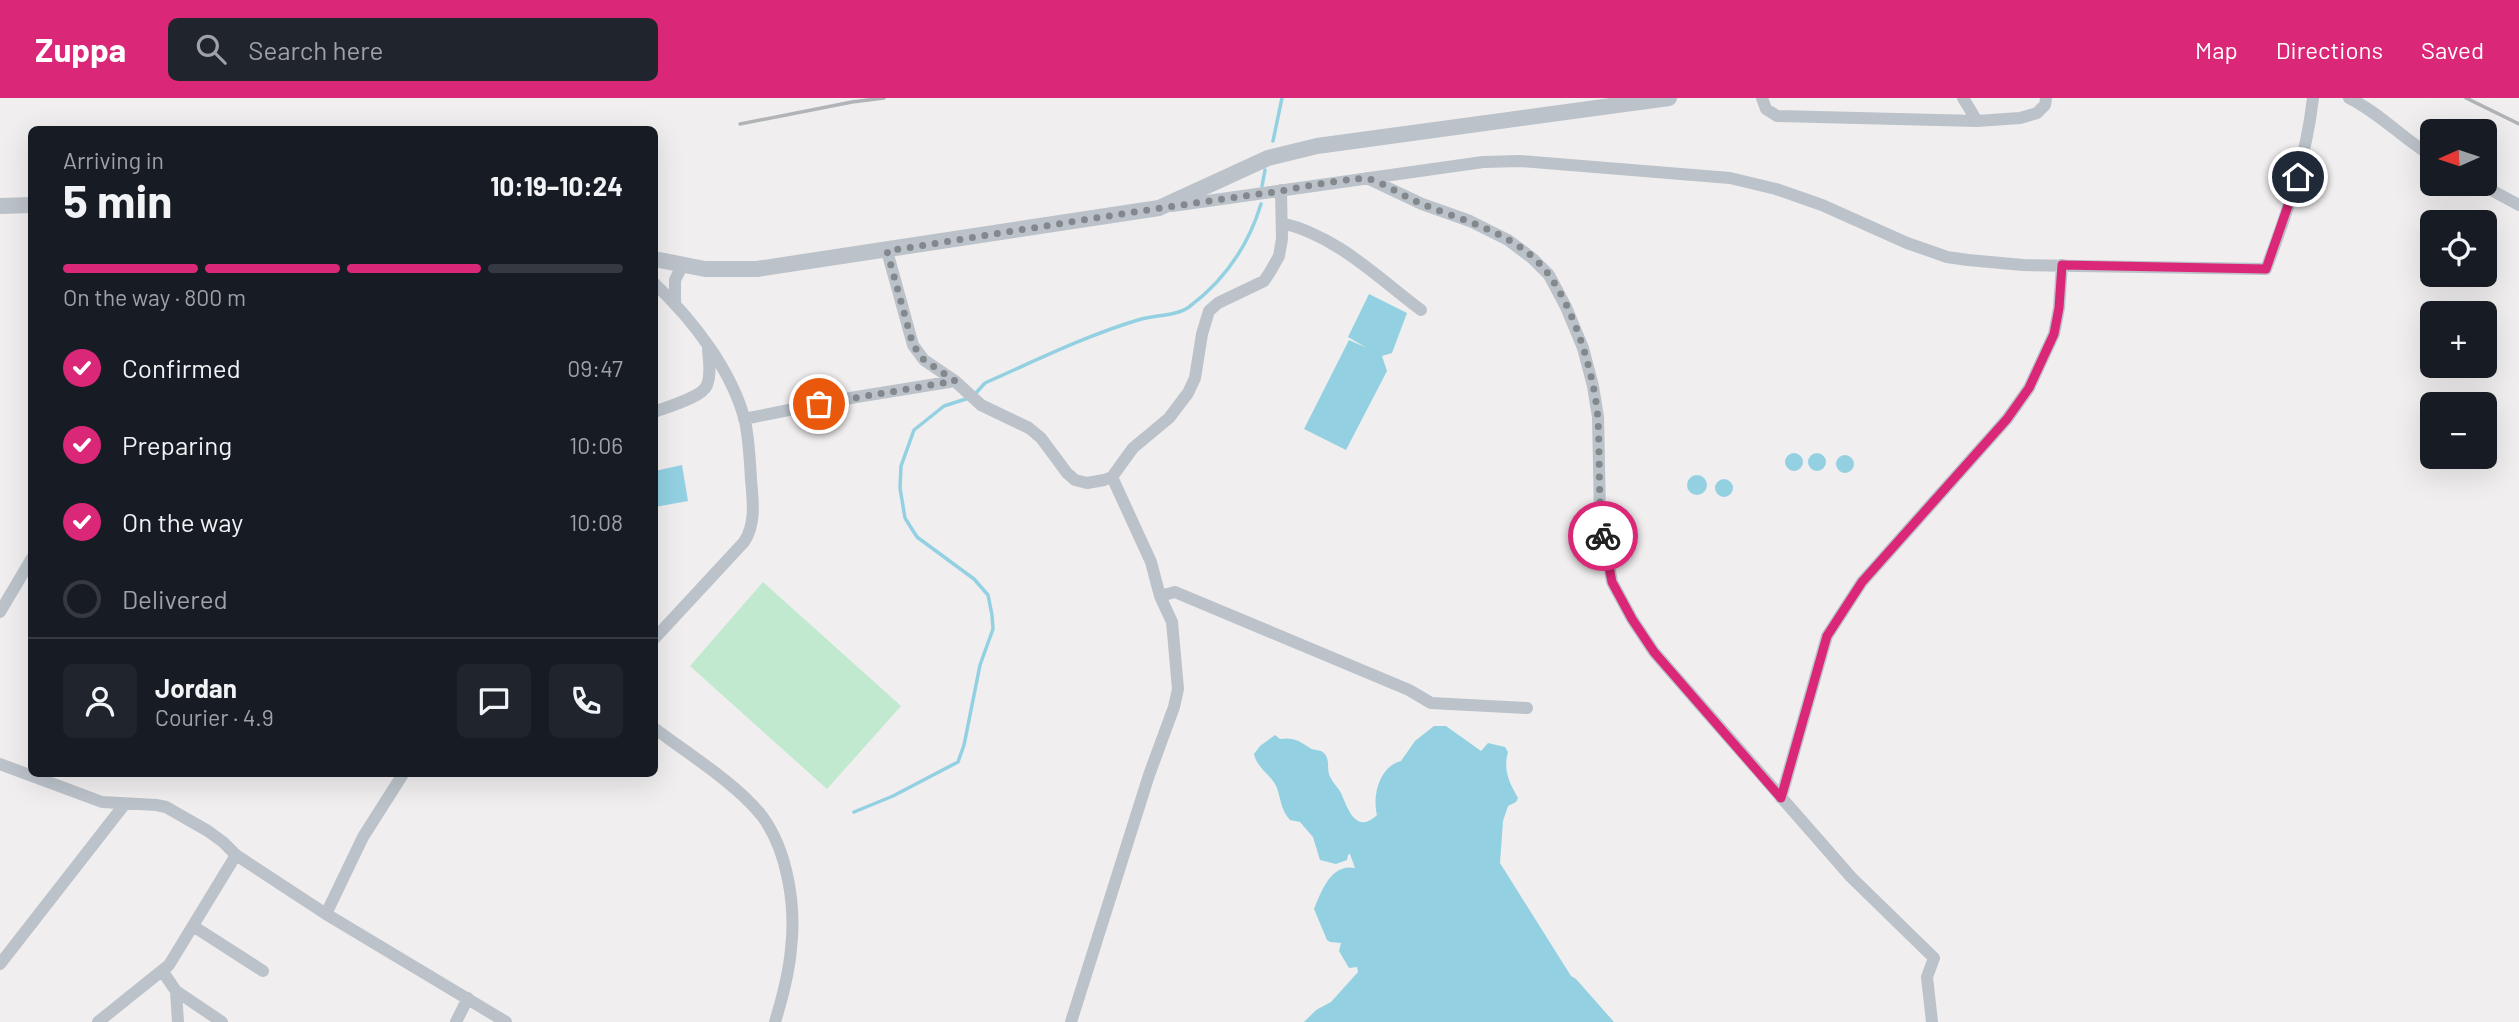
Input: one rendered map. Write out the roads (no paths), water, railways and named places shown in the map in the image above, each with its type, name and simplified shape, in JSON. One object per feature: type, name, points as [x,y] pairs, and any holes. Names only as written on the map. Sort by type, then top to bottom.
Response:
[{"type":"street","points":[[1160,208],[1268,158],[1317,146],[1669,98]]},
{"type":"street","points":[[1762,98],[1766,109],[1777,116],[1977,121],[2020,118],[2037,113],[2045,105],[2046,98]]},
{"type":"street","points":[[1963,98],[1977,121]]},
{"type":"street","points":[[658,260],[705,269],[757,269],[1367,178],[1483,162],[1520,161],[1730,178],[1776,189],[1822,205],[1907,243],[1947,257],[2023,265],[2266,269],[2292,200],[2305,154],[2314,98]]},
{"type":"street","points":[[2349,98],[2361,104],[2420,149]]},
{"type":"street","points":[[1367,178],[1422,204],[1470,220],[1508,240],[1549,275],[1579,338],[1593,386],[1598,417],[1600,514],[1612,582],[1654,652],[1851,877],[1934,958],[1927,977],[1932,1022]]},
{"type":"street","points":[[887,251],[913,345],[924,360],[981,405],[1029,428],[1075,480],[1087,482],[1112,477],[1133,448],[1169,418],[1188,393],[1195,378],[1202,334],[1209,311],[1218,303],[1264,281],[1270,272],[1279,256],[1281,191]]},
{"type":"street","points":[[2497,193],[2519,205]]},
{"type":"street","points":[[0,206],[28,205]]},
{"type":"street","points":[[1282,223],[1321,236],[1347,252],[1422,310]]},
{"type":"street","points":[[675,302],[675,280],[683,264]]},
{"type":"street","points":[[1781,798],[1827,636],[1862,582],[2007,419],[2029,388],[2054,334],[2062,265]]},
{"type":"street","points":[[658,287],[675,302],[708,342],[744,419],[749,444],[753,503],[750,534],[658,635]]},
{"type":"street","points":[[658,410],[702,393],[707,386],[709,373],[708,342]]},
{"type":"street","points":[[744,419],[844,399],[959,385]]},
{"type":"street","points":[[1071,1022],[1178,689],[1172,622],[1160,596],[1151,562],[1112,477]]},
{"type":"street","points":[[0,612],[28,565]]},
{"type":"street","points":[[1160,596],[1175,592],[1409,690],[1431,703],[1527,708]]},
{"type":"street","points":[[658,731],[735,790],[761,816],[774,836],[791,901],[791,949],[775,1022]]},
{"type":"street","points":[[0,764],[28,775]]},
{"type":"street","points":[[33,777],[102,803],[156,804],[166,807],[216,836],[236,855],[326,914],[506,1022]]},
{"type":"street","points":[[326,914],[363,837],[401,777]]},
{"type":"street","points":[[0,964],[124,805]]},
{"type":"street","points":[[98,1022],[169,965],[236,855]]},
{"type":"street","points":[[193,926],[263,971]]},
{"type":"street","points":[[163,972],[176,992],[222,1022]]},
{"type":"street","points":[[176,992],[178,1022]]},
{"type":"street","points":[[456,1022],[468,999]]},
{"type":"water","points":[[1369,294],[1407,313],[1392,353],[1382,356],[1387,371],[1346,450],[1304,429],[1349,340],[1367,348],[1348,337]]},
{"type":"water","points":[[1794,453],[1800,456],[1803,462],[1800,468],[1794,471],[1788,468],[1785,462],[1788,456]]},
{"type":"water","points":[[1817,453],[1823,456],[1826,462],[1823,468],[1817,471],[1811,468],[1808,462],[1811,456]]},
{"type":"water","points":[[1845,455],[1851,458],[1854,464],[1851,470],[1845,473],[1839,470],[1836,464],[1839,458]]},
{"type":"water","points":[[682,465],[688,501],[658,506],[658,470]]},
{"type":"water","points":[[1693,475],[1701,475],[1707,485],[1701,495],[1693,495],[1687,489],[1687,481]]},
{"type":"water","points":[[1724,479],[1730,482],[1733,488],[1730,494],[1724,497],[1718,494],[1715,488],[1718,482]]},
{"type":"water","points":[[1434,726],[1446,726],[1481,751],[1488,743],[1505,747],[1508,752],[1508,776],[1518,798],[1508,806],[1503,821],[1500,863],[1571,976],[1614,1022],[1304,1022],[1316,1010],[1331,1002],[1358,972],[1357,967],[1349,968],[1339,951],[1341,943],[1327,940],[1314,909],[1333,874],[1339,870],[1355,868],[1350,854],[1347,860],[1336,864],[1320,860],[1313,837],[1300,822],[1290,820],[1287,816],[1275,783],[1258,764],[1254,754],[1275,735],[1280,739],[1296,740],[1322,752],[1327,758],[1330,777],[1350,812],[1358,821],[1364,822],[1377,815],[1377,790],[1383,775],[1401,761],[1415,741]]},
{"type":"waterway","points":[[1273,141],[1282,98]]},
{"type":"waterway","points":[[1262,186],[1265,170]]},
{"type":"waterway","points":[[975,394],[985,383],[1079,341],[1118,326],[1189,307],[1214,286],[1234,262],[1256,220],[1261,204]]},
{"type":"waterway","points":[[854,812],[893,796],[958,762],[964,745],[980,665],[993,629],[988,595],[974,579],[917,537],[905,518],[900,488],[901,466],[914,430],[944,406],[969,398]]},
{"type":"railway","points":[[740,124],[884,98]]},
{"type":"railway","points":[[2466,98],[2519,124]]}]
